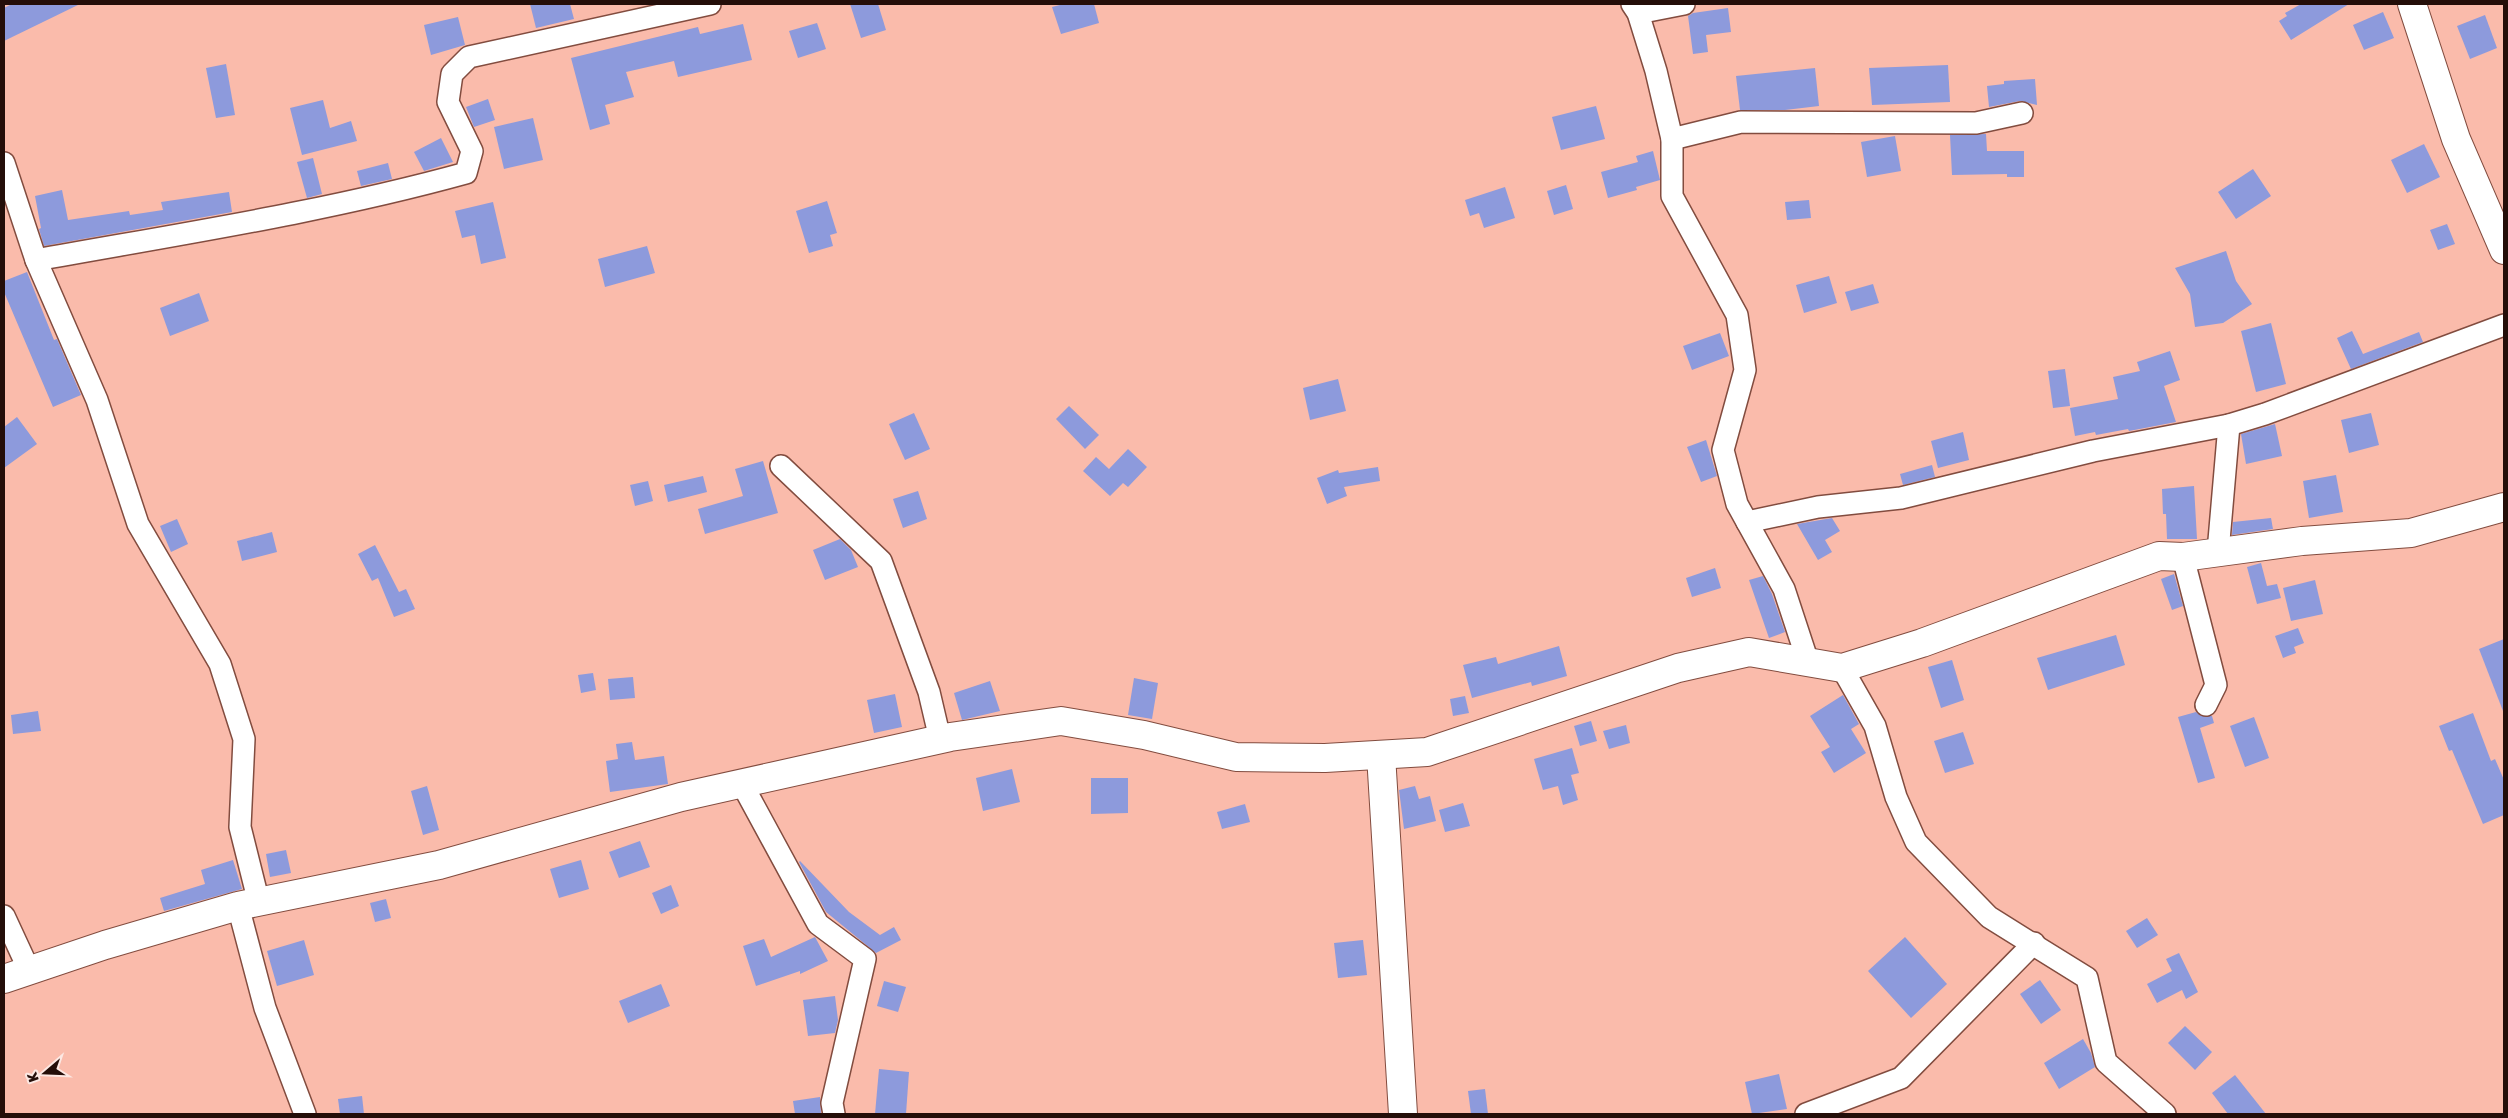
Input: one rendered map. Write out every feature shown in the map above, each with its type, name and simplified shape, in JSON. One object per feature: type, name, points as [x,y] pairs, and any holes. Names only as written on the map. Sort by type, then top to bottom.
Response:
[{"type":"street","points":[[36,260],[202,231],[404,190],[466,173],[472,151],[448,102],[452,74],[469,57],[710,4]]},
{"type":"street","points":[[1684,4],[1635,9],[1656,71],[1672,139],[1672,196],[1738,316],[1745,370],[1723,450],[1737,504],[1784,589],[1808,662]]},
{"type":"street","points":[[2412,4],[2456,140],[2504,250]]},
{"type":"street","points":[[1672,139],[1741,122],[1976,123],[2022,113]]},
{"type":"street","points":[[4,163],[36,260],[97,400],[138,524],[220,664],[244,739],[240,827],[248,905],[265,1008],[305,1114]]},
{"type":"street","points":[[1748,522],[1818,507],[1901,498],[2093,451],[2230,425],[2265,414],[2504,325]]},
{"type":"street","points":[[2218,552],[2230,425]]},
{"type":"street","points":[[781,466],[881,561],[930,692],[940,739]]},
{"type":"street","points":[[4,916],[16,974],[248,905],[439,865],[681,797],[940,739],[1061,721],[1144,735],[1236,757],[1325,758],[1427,752],[1678,668],[1749,652],[1842,668],[1922,643],[2159,556],[2183,557],[2302,541],[2411,533],[2504,507]]},
{"type":"street","points":[[2183,557],[2216,685],[2206,705]]},
{"type":"street","points":[[1842,668],[1875,726],[1896,797],[1916,842],[1988,917],[2034,943],[2087,978],[2106,1062],[2165,1114]]},
{"type":"street","points":[[1381,755],[1403,1114]]},
{"type":"street","points":[[742,784],[818,924],[865,959],[832,1103],[834,1114]]},
{"type":"street","points":[[1806,1114],[1901,1078],[2034,943]]},
{"type":"building","points":[[12,4],[80,4],[4,41],[4,8]]},
{"type":"building","points":[[530,4],[570,4],[574,19],[536,28]]},
{"type":"building","points":[[850,4],[878,4],[886,30],[861,38]]},
{"type":"building","points":[[1064,4],[1094,4],[1099,23],[1061,34],[1052,7]]},
{"type":"building","points":[[2301,4],[2349,4],[2291,40],[2279,21],[2287,16],[2285,13]]},
{"type":"building","points":[[1728,8],[1731,32],[1706,35],[1708,52],[1693,54],[1688,16],[1693,13]]},
{"type":"building","points":[[2383,12],[2394,38],[2364,50],[2353,25]]},
{"type":"building","points":[[2485,15],[2497,48],[2470,59],[2457,26]]},
{"type":"building","points":[[458,17],[465,45],[431,55],[424,25]]},
{"type":"building","points":[[817,23],[826,49],[798,58],[789,31]]},
{"type":"building","points":[[743,24],[752,60],[678,77],[674,61],[626,72],[634,97],[605,105],[610,124],[590,130],[571,58],[698,27],[700,34]]},
{"type":"building","points":[[226,64],[235,115],[216,118],[206,68]]},
{"type":"building","points":[[1948,65],[1950,102],[1872,105],[1869,68]]},
{"type":"building","points":[[1815,68],[1819,106],[1785,110],[1740,110],[1736,76]]},
{"type":"building","points":[[2035,79],[2037,105],[2020,101],[1989,107],[1987,86],[2004,84],[2004,81]]},
{"type":"building","points":[[488,99],[495,120],[474,127],[466,107]]},
{"type":"building","points":[[323,100],[330,128],[351,121],[357,141],[302,155],[290,108]]},
{"type":"building","points":[[1596,106],[1605,139],[1561,150],[1552,117]]},
{"type":"building","points":[[533,118],[543,160],[504,169],[494,127]]},
{"type":"building","points":[[1986,134],[1987,151],[2024,151],[2024,177],[2007,177],[2007,174],[1952,175],[1950,135]]},
{"type":"building","points":[[1895,136],[1901,171],[1867,177],[1861,142]]},
{"type":"building","points":[[441,138],[453,162],[424,171],[414,152]]},
{"type":"building","points":[[2424,144],[2440,177],[2407,193],[2391,160]]},
{"type":"building","points":[[1653,151],[1660,180],[1636,187],[1637,190],[1608,198],[1601,172],[1638,162],[1636,156]]},
{"type":"building","points":[[313,158],[322,194],[307,198],[297,162]]},
{"type":"building","points":[[388,163],[392,179],[361,186],[357,171]]},
{"type":"building","points":[[2253,169],[2271,196],[2236,219],[2218,192]]},
{"type":"building","points":[[1566,185],[1573,209],[1554,215],[1547,191]]},
{"type":"building","points":[[1505,187],[1515,218],[1484,228],[1479,213],[1470,216],[1465,200]]},
{"type":"building","points":[[62,190],[68,220],[129,211],[130,215],[163,210],[161,202],[229,192],[232,212],[44,246],[39,229],[41,228],[35,196]]},
{"type":"building","points":[[1809,200],[1811,218],[1787,220],[1785,202]]},
{"type":"building","points":[[827,201],[837,233],[830,235],[833,246],[809,253],[796,211]]},
{"type":"building","points":[[493,202],[506,258],[481,264],[475,235],[462,238],[455,211]]},
{"type":"building","points":[[2447,224],[2455,244],[2438,250],[2430,230]]},
{"type":"building","points":[[647,246],[655,273],[605,287],[598,259]]},
{"type":"building","points":[[2226,251],[2236,281],[2252,304],[2223,323],[2195,327],[2190,294],[2175,268]]},
{"type":"building","points":[[27,272],[54,340],[57,339],[81,395],[53,407],[4,292],[4,281]]},
{"type":"building","points":[[1829,276],[1837,303],[1804,313],[1796,285]]},
{"type":"building","points":[[1873,284],[1879,303],[1851,311],[1845,292]]},
{"type":"building","points":[[199,293],[209,321],[170,336],[160,308]]},
{"type":"building","points":[[2271,323],[2286,384],[2256,392],[2241,331]]},
{"type":"building","points":[[2352,331],[2363,354],[2419,332],[2423,342],[2351,369],[2337,338]]},
{"type":"building","points":[[1720,333],[1729,356],[1692,370],[1683,346]]},
{"type":"building","points":[[2170,351],[2180,380],[2164,386],[2176,422],[2129,431],[2128,429],[2096,435],[2095,432],[2075,436],[2070,408],[2118,399],[2113,377],[2140,371],[2137,362]]},
{"type":"building","points":[[2065,369],[2070,406],[2053,408],[2048,371]]},
{"type":"building","points":[[1338,379],[1346,411],[1310,420],[1303,388]]},
{"type":"building","points":[[1069,406],[1099,435],[1085,449],[1056,419]]},
{"type":"building","points":[[914,413],[930,449],[905,460],[889,424]]},
{"type":"building","points":[[2371,413],[2379,445],[2349,453],[2341,420]]},
{"type":"building","points":[[17,417],[37,444],[4,468],[4,427]]},
{"type":"building","points":[[2275,424],[2282,456],[2246,464],[2241,434]]},
{"type":"building","points":[[1963,432],[1969,460],[1938,468],[1931,441]]},
{"type":"building","points":[[1706,440],[1717,476],[1701,482],[1687,447]]},
{"type":"building","points":[[1128,449],[1147,467],[1128,487],[1123,483],[1110,496],[1083,471],[1096,457],[1109,469]]},
{"type":"building","points":[[763,461],[778,513],[705,534],[698,509],[743,496],[735,469]]},
{"type":"building","points":[[1932,465],[1935,477],[1903,485],[1900,474]]},
{"type":"building","points":[[1378,467],[1380,481],[1344,487],[1347,496],[1327,504],[1317,478],[1338,470],[1339,473]]},
{"type":"building","points":[[2336,475],[2343,512],[2309,518],[2303,481]]},
{"type":"building","points":[[703,476],[707,492],[668,502],[664,485]]},
{"type":"building","points":[[648,481],[653,501],[635,506],[630,485]]},
{"type":"building","points":[[2194,486],[2197,539],[2167,539],[2162,489]]},
{"type":"building","points":[[918,491],[927,519],[903,528],[893,499]]},
{"type":"building","points":[[1832,518],[1840,531],[1825,540],[1832,552],[1818,560],[1797,524]]},
{"type":"building","points":[[2271,518],[2273,529],[2232,535],[2233,522]]},
{"type":"building","points":[[177,519],[188,544],[171,552],[160,526]]},
{"type":"building","points":[[272,532],[277,552],[242,561],[237,541]]},
{"type":"building","points":[[840,539],[851,550],[858,567],[825,580],[813,550]]},
{"type":"building","points":[[375,545],[399,592],[406,589],[415,609],[394,617],[378,578],[372,581],[358,554]]},
{"type":"building","points":[[2261,563],[2267,586],[2277,584],[2281,598],[2257,604],[2247,567]]},
{"type":"building","points":[[1715,568],[1721,588],[1692,597],[1686,578]]},
{"type":"building","points":[[2174,574],[2183,606],[2172,610],[2161,579]]},
{"type":"building","points":[[1763,576],[1772,594],[1785,632],[1769,638],[1749,580]]},
{"type":"building","points":[[2315,580],[2323,614],[2291,621],[2283,588]]},
{"type":"building","points":[[2298,628],[2304,643],[2294,647],[2296,653],[2283,658],[2275,636]]},
{"type":"building","points":[[2116,635],[2125,665],[2048,690],[2037,658]]},
{"type":"building","points":[[2504,639],[2504,711],[2503,711],[2479,649]]},
{"type":"building","points":[[1559,646],[1567,676],[1532,686],[1531,682],[1472,698],[1463,665],[1496,657],[1498,664]]},
{"type":"building","points":[[1952,660],[1964,700],[1941,708],[1928,667]]},
{"type":"building","points":[[593,673],[596,690],[581,693],[578,675]]},
{"type":"building","points":[[633,677],[635,698],[610,700],[608,679]]},
{"type":"building","points":[[1134,678],[1158,683],[1152,719],[1128,715]]},
{"type":"building","points":[[990,681],[1000,711],[962,720],[954,693]]},
{"type":"building","points":[[895,694],[902,727],[874,733],[867,700]]},
{"type":"building","points":[[1843,695],[1859,724],[1851,729],[1866,753],[1834,773],[1821,752],[1830,747],[1810,716]]},
{"type":"building","points":[[1465,696],[1469,713],[1453,716],[1450,699]]},
{"type":"building","points":[[38,711],[41,731],[13,734],[11,715]]},
{"type":"building","points":[[2196,712],[2201,716],[2212,716],[2214,723],[2200,728],[2215,778],[2198,783],[2178,717]]},
{"type":"building","points":[[2473,713],[2491,761],[2495,759],[2504,780],[2504,815],[2483,824],[2452,750],[2449,751],[2439,726]]},
{"type":"building","points":[[2254,717],[2269,758],[2245,767],[2230,726]]},
{"type":"building","points":[[1591,721],[1597,741],[1580,746],[1574,726]]},
{"type":"building","points":[[1626,725],[1630,743],[1609,749],[1603,731]]},
{"type":"building","points":[[1963,732],[1974,764],[1945,773],[1934,741]]},
{"type":"building","points":[[632,742],[635,760],[664,756],[668,784],[610,792],[606,761],[618,759],[616,744]]},
{"type":"building","points":[[1572,748],[1579,773],[1571,775],[1578,800],[1563,805],[1558,786],[1543,790],[1534,759]]},
{"type":"building","points":[[1012,769],[1020,802],[983,811],[976,778]]},
{"type":"building","points":[[1091,778],[1128,778],[1128,813],[1091,814]]},
{"type":"building","points":[[427,786],[439,830],[423,835],[411,791]]},
{"type":"building","points":[[1415,786],[1419,799],[1430,796],[1436,821],[1404,829],[1399,790]]},
{"type":"building","points":[[1463,803],[1470,826],[1445,832],[1439,810]]},
{"type":"building","points":[[1245,804],[1250,822],[1222,829],[1217,812]]},
{"type":"building","points":[[640,841],[650,867],[619,878],[609,852]]},
{"type":"building","points":[[286,850],[291,873],[270,877],[266,854]]},
{"type":"building","points":[[233,860],[242,889],[164,911],[160,898],[205,884],[201,870]]},
{"type":"building","points":[[581,860],[589,889],[559,898],[550,869]]},
{"type":"building","points":[[800,861],[849,912],[880,935],[894,927],[901,940],[876,953],[826,912]]},
{"type":"building","points":[[671,885],[679,906],[661,914],[652,893]]},
{"type":"building","points":[[386,899],[391,918],[375,922],[370,903]]},
{"type":"building","points":[[2147,918],[2158,935],[2137,948],[2126,931]]},
{"type":"building","points":[[815,937],[828,961],[800,974],[800,971],[756,986],[743,946],[764,939],[771,957]]},
{"type":"building","points":[[1905,937],[1947,984],[1911,1018],[1868,971]]},
{"type":"building","points":[[304,940],[314,975],[277,986],[267,951]]},
{"type":"building","points":[[1363,940],[1367,975],[1338,978],[1334,943]]},
{"type":"building","points":[[2179,953],[2198,992],[2186,999],[2182,990],[2157,1003],[2147,984],[2172,971],[2166,959]]},
{"type":"building","points":[[2040,980],[2061,1010],[2041,1024],[2020,994]]},
{"type":"building","points":[[884,981],[906,987],[898,1012],[877,1006]]},
{"type":"building","points":[[661,984],[670,1006],[628,1023],[619,1001]]},
{"type":"building","points":[[835,996],[838,1020],[835,1033],[808,1036],[803,1000]]},
{"type":"building","points":[[2185,1026],[2212,1052],[2195,1070],[2168,1043]]},
{"type":"building","points":[[2083,1039],[2091,1053],[2095,1067],[2059,1089],[2044,1063]]},
{"type":"building","points":[[879,1069],[909,1072],[906,1114],[875,1114]]},
{"type":"building","points":[[1779,1074],[1787,1109],[1752,1114],[1745,1082]]},
{"type":"building","points":[[2235,1075],[2266,1114],[2228,1114],[2212,1093]]},
{"type":"building","points":[[1485,1089],[1488,1114],[1471,1114],[1468,1091]]},
{"type":"building","points":[[362,1096],[364,1114],[340,1114],[338,1099]]},
{"type":"building","points":[[820,1097],[821,1114],[795,1114],[793,1101]]}]
